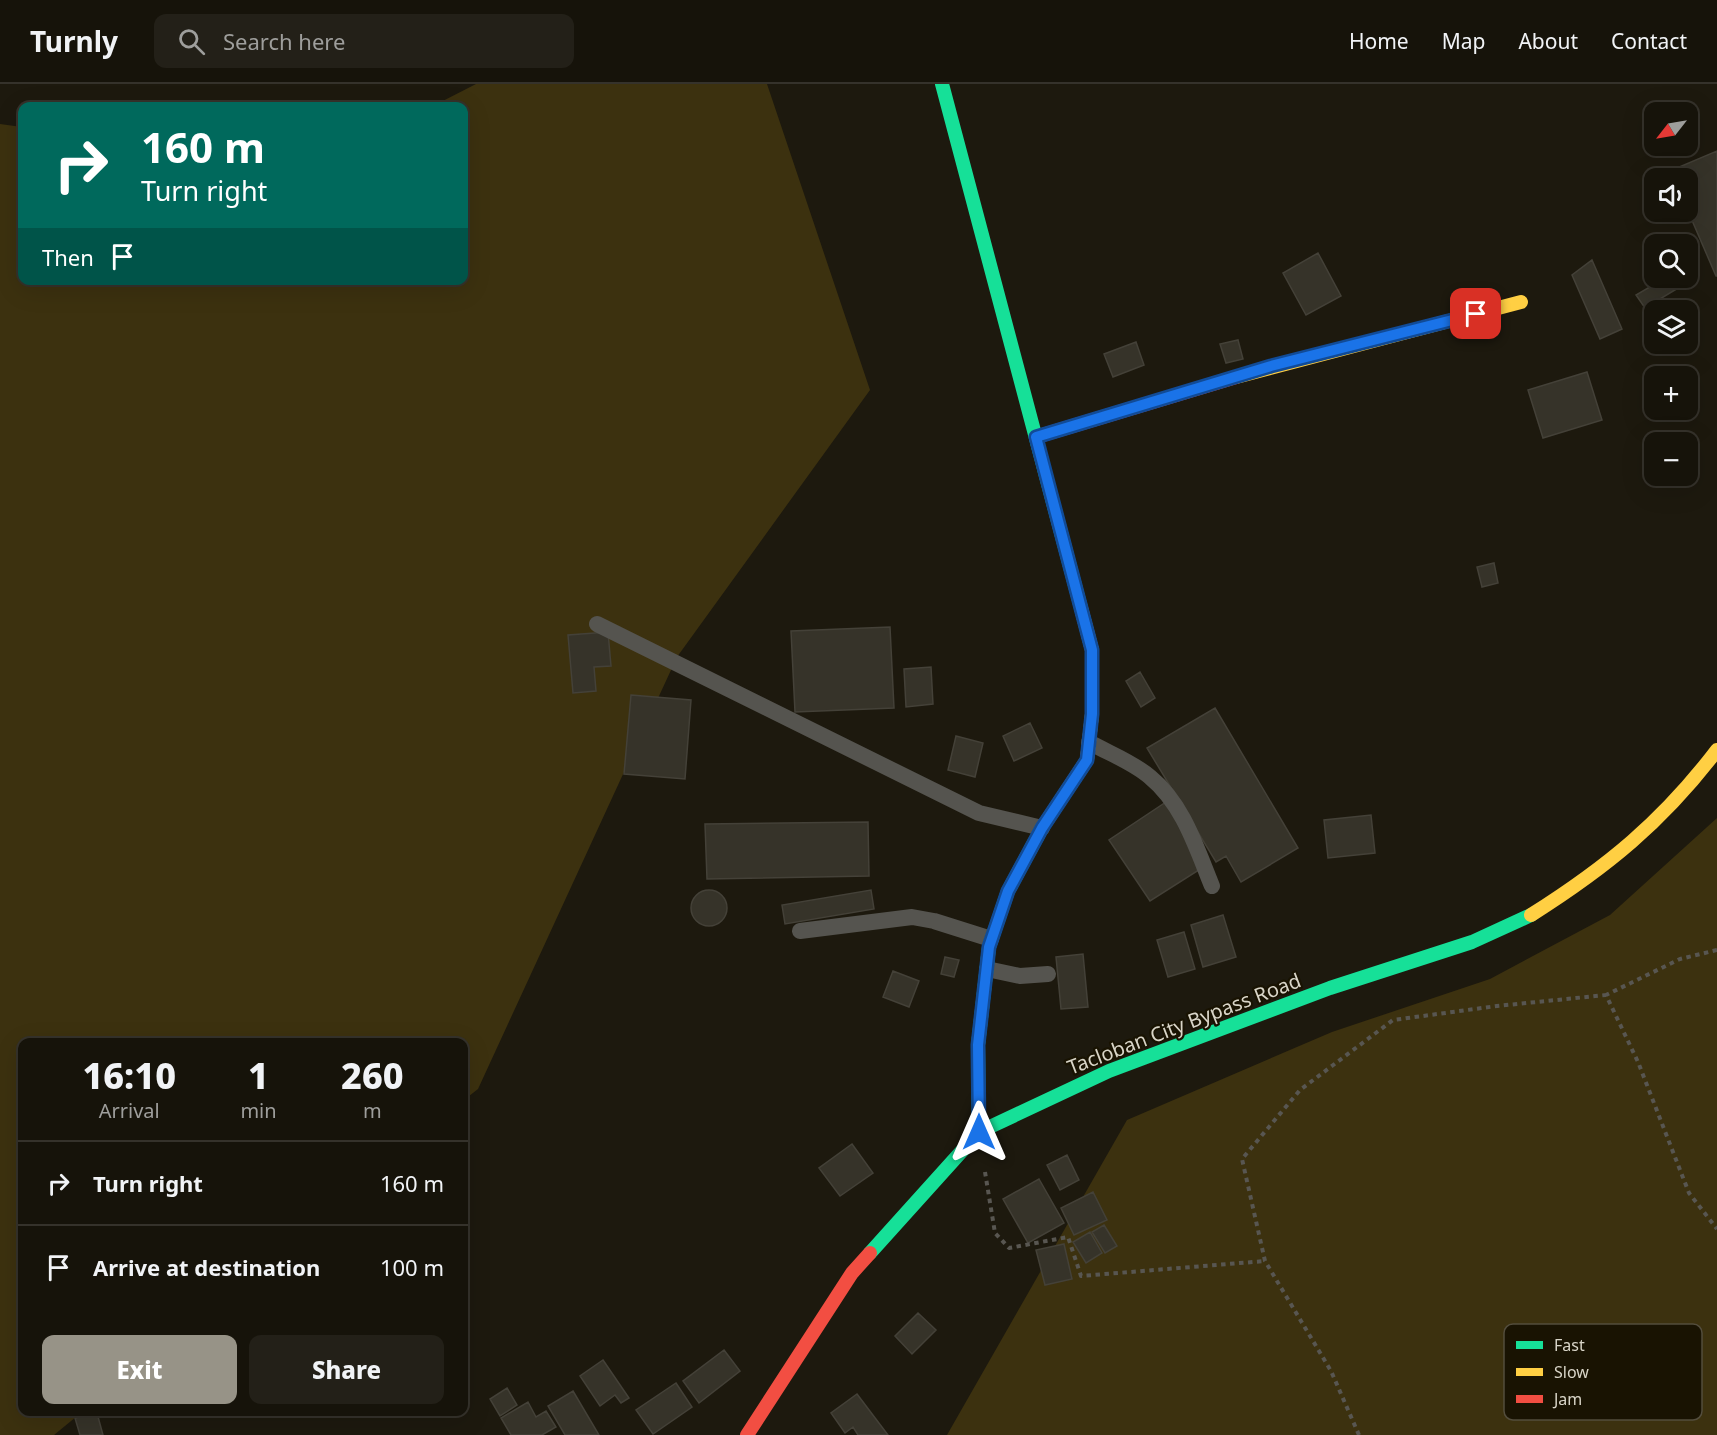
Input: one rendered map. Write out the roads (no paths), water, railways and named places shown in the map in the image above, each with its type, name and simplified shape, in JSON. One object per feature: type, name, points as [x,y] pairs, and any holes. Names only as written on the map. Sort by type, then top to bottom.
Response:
[{"type":"main road","points":[[942,84],[1092,650],[1092,714],[1087,760],[1042,828],[1008,891],[992,939],[978,1045],[979,1132]]},
{"type":"main road","points":[[1036,437],[1271,366],[1521,302]]},
{"type":"main road","name":"Tacloban City Bypass Road","points":[[747,1435],[852,1273],[979,1132],[1109,1071],[1330,988],[1472,942],[1531,915],[1585,881],[1650,828],[1698,775],[1717,750]]},
{"type":"lane","points":[[597,624],[979,813],[1042,828]]},
{"type":"lane","points":[[1089,742],[1149,776],[1170,797],[1187,825],[1212,886]]},
{"type":"lane","points":[[800,931],[912,917],[934,921],[992,939]]},
{"type":"lane","points":[[987,969],[1020,976],[1048,974]]}]
